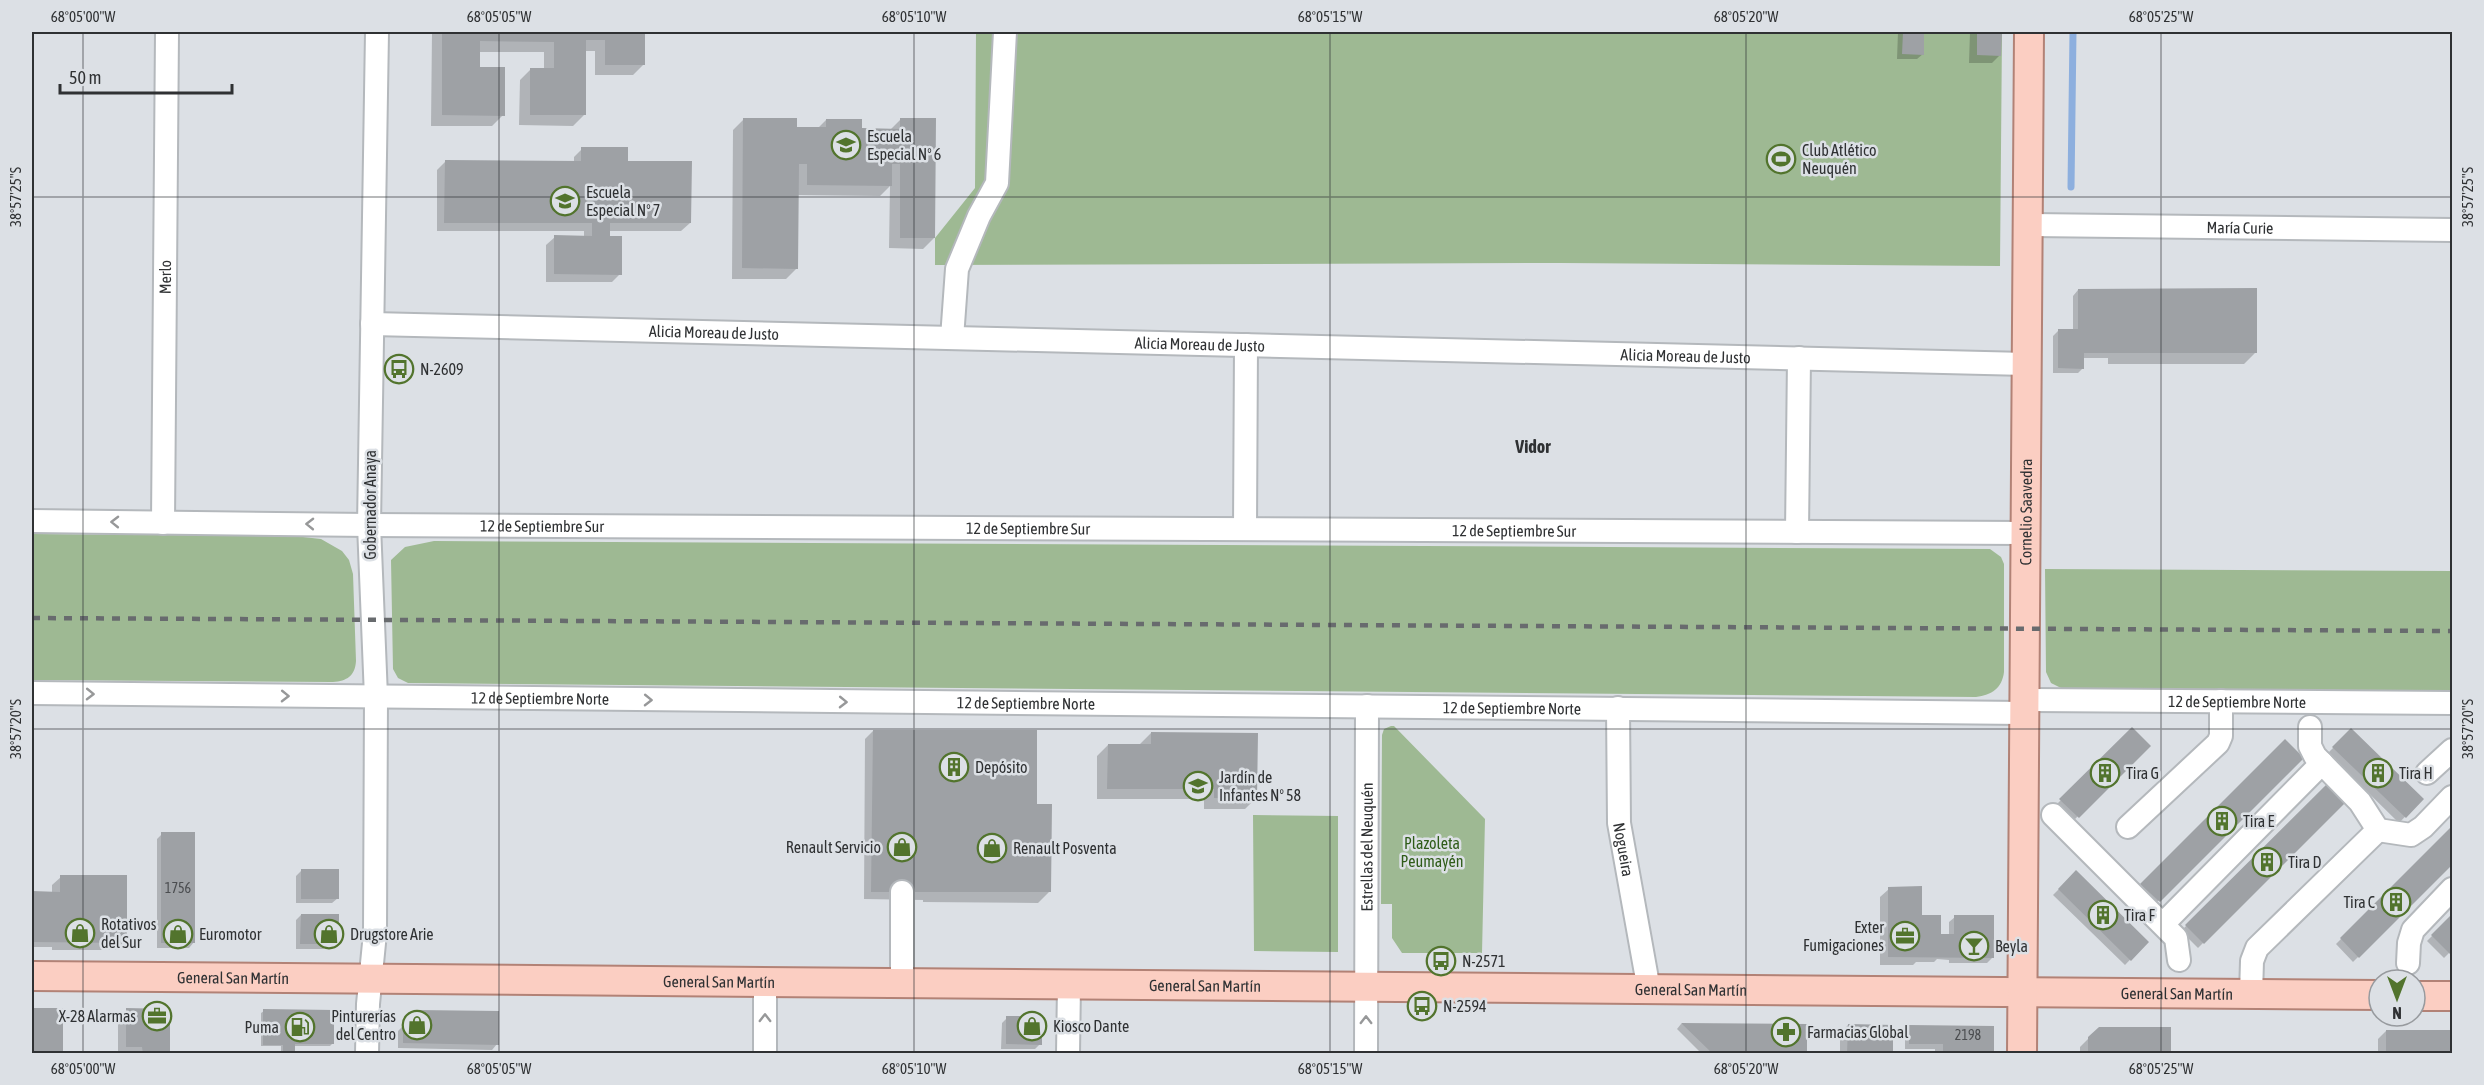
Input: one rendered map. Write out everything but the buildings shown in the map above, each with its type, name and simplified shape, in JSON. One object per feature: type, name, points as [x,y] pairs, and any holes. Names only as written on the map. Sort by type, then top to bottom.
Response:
[{"type":"main road","name":"Cornelio Saavedra","points":[[2022,1053],[2024,533],[2030,32]]},
{"type":"main road","name":"General San Martín","points":[[32,976],[2367,996]]},
{"type":"main road","points":[[2427,996],[2452,996]]},
{"type":"street","name":"Merlo","points":[[163,523],[167,32]]},
{"type":"street","name":"Gobernador Anaya","points":[[367,1053],[368,1004],[375,933],[376,697],[369,525],[376,32]]},
{"type":"street","points":[[952,338],[957,269],[979,216],[997,183],[1005,32]]},
{"type":"street","name":"María Curie","points":[[2027,225],[2452,230]]},
{"type":"street","name":"Alicia Moreau de Justo","points":[[372,324],[2026,364]]},
{"type":"street","points":[[1245,529],[1246,345]]},
{"type":"street","points":[[1797,532],[1799,358]]},
{"type":"street","name":"12 de Septiembre Sur","points":[[32,521],[369,525],[2024,533]]},
{"type":"street","name":"12 de Septiembre Norte","points":[[32,693],[1618,708],[2023,706],[2221,701],[2452,703]]},
{"type":"street","points":[[2128,826],[2218,743],[2221,732],[2221,701]]},
{"type":"street","name":"Estrellas del Neuquén","points":[[1366,1053],[1367,706]]},
{"type":"street","name":"Nogueira","points":[[1618,708],[1619,824],[1649,990]]},
{"type":"street","points":[[2310,727],[2310,746],[2322,763],[2360,802],[2378,830],[2411,835],[2423,827],[2452,797]]},
{"type":"street","points":[[2427,773],[2452,750]]},
{"type":"street","points":[[2163,924],[2322,763]]},
{"type":"street","points":[[2053,815],[2176,938],[2179,960]]},
{"type":"street","points":[[2252,994],[2252,961],[2257,948],[2378,830]]},
{"type":"street","points":[[2408,963],[2409,943],[2413,930],[2452,890]]},
{"type":"street","points":[[902,892],[902,983]]},
{"type":"street","points":[[765,982],[765,1053]]},
{"type":"street","points":[[1068,1053],[1069,985]]},
{"type":"green space","points":[[976,32],[2002,32],[2000,266],[1561,263],[935,265],[935,238],[975,188]]},
{"type":"green space","points":[[32,534],[294,536],[321,539],[342,551],[349,560],[353,574],[356,661],[354,670],[346,679],[333,682],[32,680]]},
{"type":"green space","points":[[434,541],[1990,549],[2001,557],[2004,564],[2004,672],[1995,690],[1976,697],[408,683],[398,678],[393,669],[391,560],[405,547]]},
{"type":"green space","points":[[2045,569],[2452,571],[2452,692],[2063,689],[2051,683],[2046,672]]},
{"type":"green space","name":"Plazoleta Peumayén","points":[[1394,726],[1485,819],[1482,953],[1402,953],[1392,938],[1392,904],[1381,904],[1382,735],[1384,729]]},
{"type":"green space","points":[[1253,815],[1338,816],[1338,952],[1254,951]]},
{"type":"waterway","points":[[2071,187],[2073,32]]},
{"type":"railway","points":[[32,618],[2452,631]]},
{"type":"place","name":"Escuela Especial N° 6","points":[[846,145]]},
{"type":"place","name":"Club Atlético Neuquén","points":[[1781,159]]},
{"type":"place","name":"Escuela Especial N° 7","points":[[565,201]]},
{"type":"place","name":"N-2609","points":[[399,369]]},
{"type":"place","name":"Depósito","points":[[954,767]]},
{"type":"place","name":"Tira G","points":[[2105,773]]},
{"type":"place","name":"Tira H","points":[[2378,773]]},
{"type":"place","name":"Jardín de Infantes N° 58","points":[[1198,786]]},
{"type":"place","name":"Tira E","points":[[2222,821]]},
{"type":"place","name":"Renault Servicio","points":[[902,847]]},
{"type":"place","name":"Renault Posventa","points":[[992,848]]},
{"type":"place","name":"Tira D","points":[[2267,862]]},
{"type":"place","name":"Tira C","points":[[2396,902]]},
{"type":"place","name":"Tira F","points":[[2103,915]]},
{"type":"place","name":"Rotativos del Sur","points":[[80,933]]},
{"type":"place","name":"Euromotor","points":[[178,934]]},
{"type":"place","name":"Drugstore Arie","points":[[329,934]]},
{"type":"place","name":"Exter Fumigaciones","points":[[1905,936]]},
{"type":"place","name":"Beyla","points":[[1974,946]]},
{"type":"place","name":"N-2571","points":[[1441,961]]},
{"type":"place","name":"N-2594","points":[[1422,1006]]},
{"type":"place","name":"X-28 Alarmas","points":[[157,1016]]},
{"type":"place","name":"Pinturerías del Centro","points":[[417,1025]]},
{"type":"place","name":"Kiosco Dante","points":[[1032,1026]]},
{"type":"place","name":"Puma","points":[[300,1027]]},
{"type":"place","name":"Farmacias Global","points":[[1786,1032]]},
{"type":"district","name":"Vidor","points":[[1533,447]]}]
